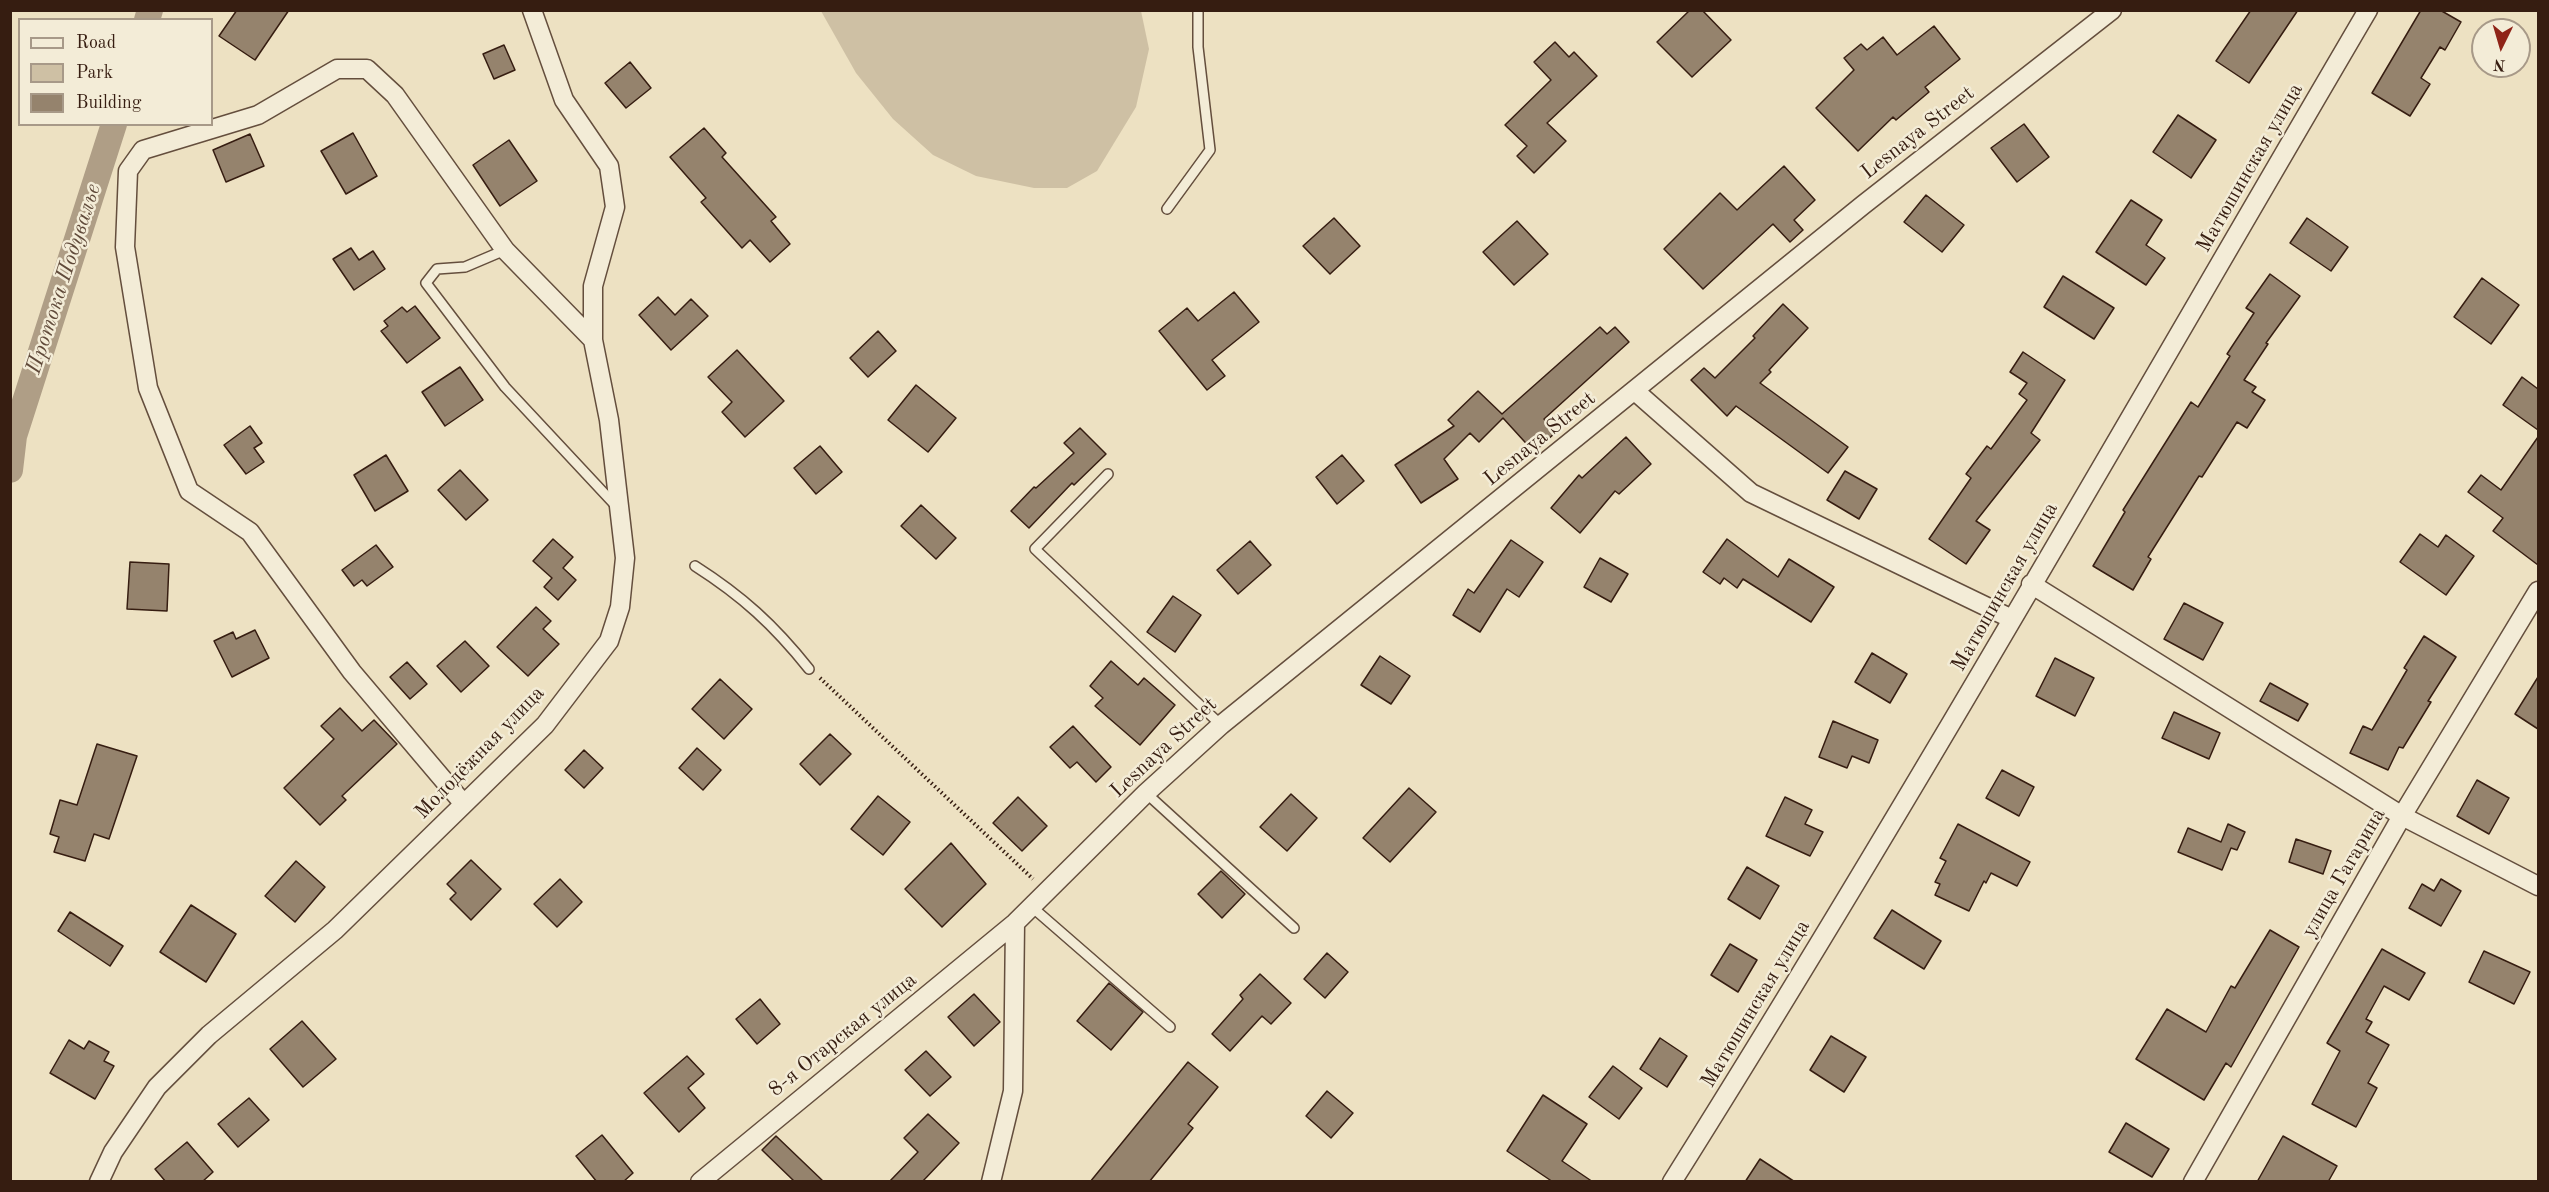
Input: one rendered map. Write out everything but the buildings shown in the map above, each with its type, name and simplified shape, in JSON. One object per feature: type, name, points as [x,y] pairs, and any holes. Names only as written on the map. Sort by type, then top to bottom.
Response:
[{"type":"street","name":"Молодёжная улица","points":[[99,1182],[113,1152],[165,1080],[209,1035],[335,930],[545,724],[609,641],[620,607],[625,558],[609,420],[593,340],[593,286],[615,207],[609,166],[564,100],[532,10]]},
{"type":"street","name":"Lesnaya Street","points":[[1015,923],[1146,794],[1221,725],[1863,205],[2112,10]]},
{"type":"street","name":"Матюшинская улица","points":[[1672,1182],[1930,762],[2031,584],[2368,10]]},
{"type":"street","points":[[464,803],[352,672],[250,532],[189,491],[148,388],[125,247],[128,171],[143,150],[258,115],[337,69],[367,69],[395,95],[505,250],[593,340]]},
{"type":"street","points":[[1635,391],[1751,493],[2012,619]]},
{"type":"street","points":[[2031,584],[2402,816],[2538,886]]},
{"type":"street","name":"улица Гагарина","points":[[2193,1182],[2402,816],[2538,591]]},
{"type":"street","points":[[991,1182],[1012,1091],[1015,923]]},
{"type":"street","name":"8-я Отарская улица","points":[[700,1182],[1015,923]]},
{"type":"lane","points":[[1167,209],[1210,150],[1198,47],[1198,10]]},
{"type":"lane","points":[[505,250],[465,267],[437,269],[426,283],[505,387],[620,509]]},
{"type":"lane","points":[[1108,474],[1035,549],[1221,725]]},
{"type":"lane","points":[[695,566],[732,590],[779,632],[809,669]]},
{"type":"lane","points":[[1146,794],[1294,928]]},
{"type":"lane","points":[[1032,906],[1170,1027]]},
{"type":"path","points":[[809,669],[1047,892]]},
{"type":"green space","points":[[821,11],[1141,11],[1149,49],[1136,107],[1097,171],[1067,188],[1034,188],[976,176],[933,155],[893,119],[856,73]]},
{"type":"waterway","name":"Протока Подувалье","points":[[148,18],[150,10]]},
{"type":"waterway","name":"Протока Подувалье","points":[[10,470],[14,436],[113,126]]}]
